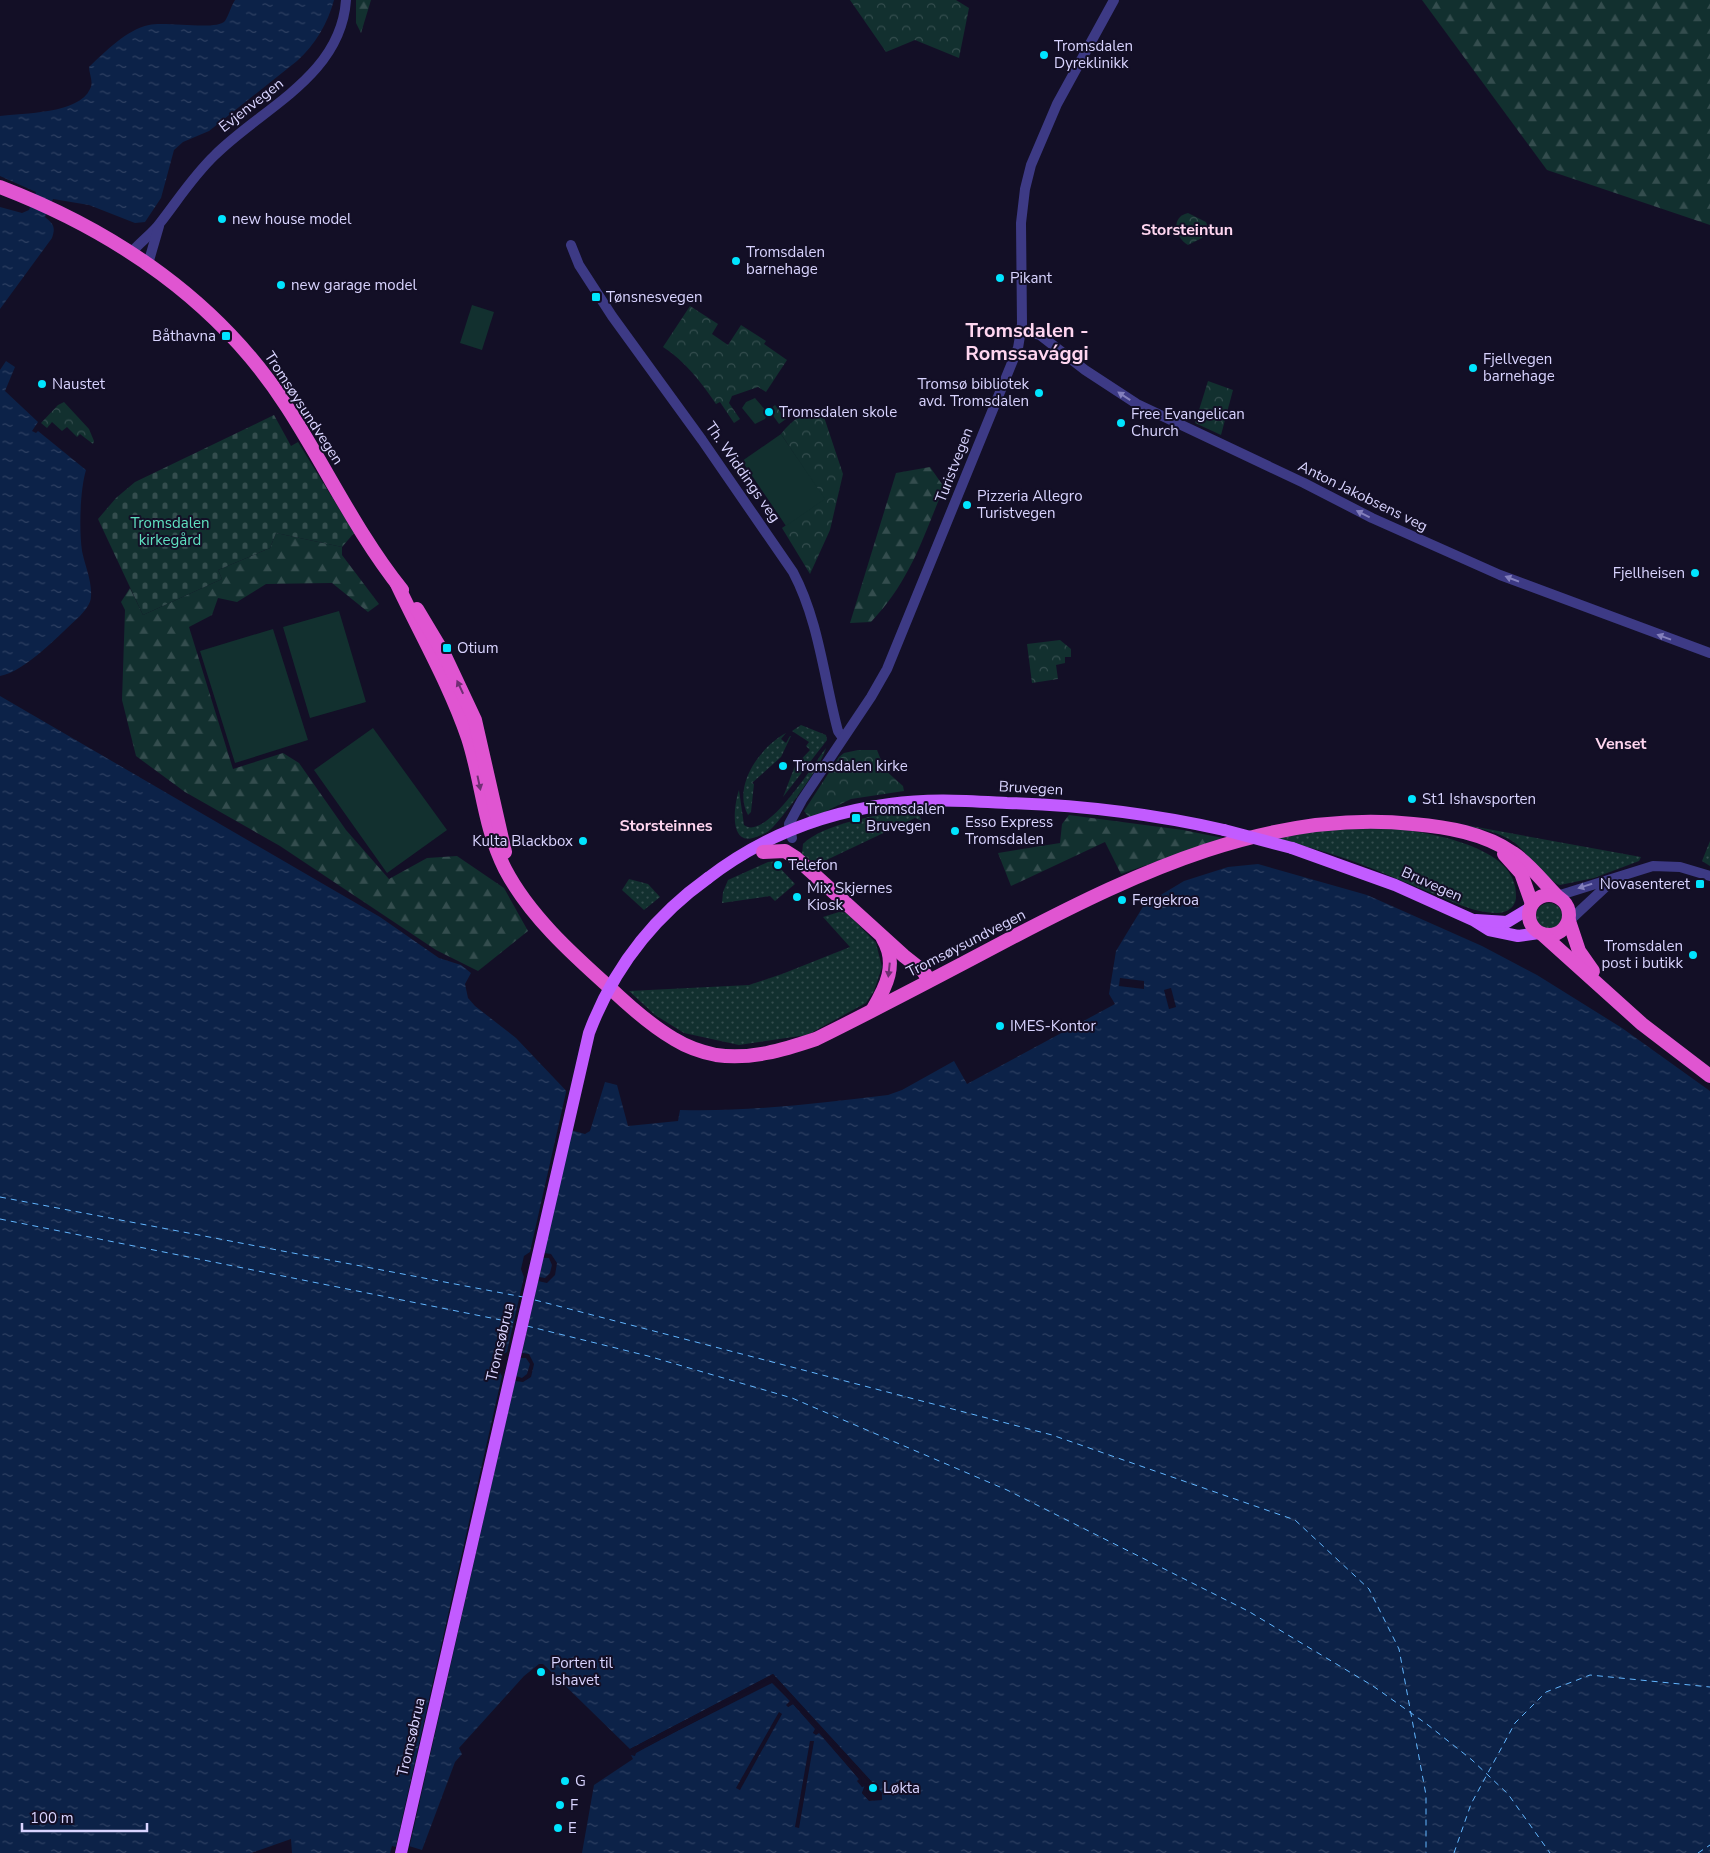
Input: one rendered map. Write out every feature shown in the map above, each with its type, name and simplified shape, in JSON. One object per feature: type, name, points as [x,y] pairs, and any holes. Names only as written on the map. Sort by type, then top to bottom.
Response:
[{"type":"highway","name":"Tromsøysundvegen","points":[[0,187],[28,198],[94,231],[148,264],[208,311],[253,360],[287,406],[397,584],[458,712],[471,749],[492,835],[506,871],[529,905],[547,927],[590,970],[653,1026],[692,1048],[716,1055],[734,1056],[770,1053],[816,1039],[1062,912],[1144,873],[1220,847],[1287,829],[1333,822],[1390,821],[1445,828],[1479,836],[1523,860],[1557,896]]},
{"type":"highway","name":"Tromsøysundvegen","points":[[1498,846],[1520,873],[1531,906]]},
{"type":"highway","points":[[762,852],[784,851],[796,858],[923,971],[929,980]]},
{"type":"highway","points":[[1606,990],[1579,951],[1569,921],[1569,909],[1562,899],[1557,896],[1543,896],[1531,906],[1530,922],[1541,934],[1642,1024],[1710,1076]]},
{"type":"highway","points":[[1541,934],[1558,933],[1569,921]]},
{"type":"highway","points":[[873,1010],[886,986],[890,968],[886,945],[877,930]]},
{"type":"main road","name":"Bruvegen","points":[[735,861],[748,859],[823,818],[890,804],[937,801],[1015,803],[1120,811],[1224,830],[1292,848],[1395,885],[1473,920],[1489,930],[1506,935],[1541,934]]},
{"type":"main road","name":"Bruvegen","points":[[708,878],[735,861],[745,851],[791,834]]},
{"type":"main road","name":"Tromsøbrua","points":[[401,1853],[589,1033],[616,974],[642,938],[673,905],[708,878]]},
{"type":"main road","name":"Bruvegen","points":[[1473,920],[1508,922],[1531,906]]},
{"type":"street","name":"Evjenvegen","points":[[148,264],[159,226],[184,190],[208,161],[313,73],[336,36],[346,0]]},
{"type":"street","name":"Turistvegen","points":[[791,834],[791,820],[802,800],[871,698],[887,668],[1018,348],[1022,330],[1021,223],[1025,189],[1031,165],[1057,104],[1114,0]]},
{"type":"street","name":"Evjenvegen","points":[[131,253],[151,231],[159,226]]},
{"type":"street","name":"Th. Widdings veg","points":[[571,245],[579,265],[612,316],[702,440],[793,572],[810,617],[837,728],[843,738]]},
{"type":"street","name":"Anton Jakobsens veg","points":[[1022,330],[1040,335],[1087,371],[1137,404],[1304,483],[1361,513],[1492,571],[1710,653]]},
{"type":"street","points":[[1557,896],[1645,868],[1662,866],[1690,869],[1710,876]]},
{"type":"street","points":[[1569,921],[1614,878]]},
{"type":"green space","points":[[356,0],[371,0],[361,33],[356,23]]},
{"type":"green space","points":[[850,0],[956,0],[969,8],[959,58],[915,40],[886,52]]},
{"type":"green space","points":[[1422,0],[1710,0],[1710,225],[1547,170]]},
{"type":"green space","points":[[1188,213],[1206,222],[1208,228],[1202,238],[1188,245],[1180,238],[1176,228],[1182,215]]},
{"type":"green space","points":[[472,305],[494,312],[482,350],[460,343]]},
{"type":"green space","points":[[690,306],[718,324],[712,334],[728,345],[741,325],[766,341],[764,344],[787,360],[766,392],[758,387],[732,396],[729,403],[740,419],[734,423],[720,402],[716,404],[692,372],[663,347]]},
{"type":"green space","points":[[1208,381],[1233,390],[1221,435],[1195,423]]},
{"type":"green space","points":[[755,398],[768,413],[765,419],[755,424],[742,408],[746,402]]},
{"type":"green space","points":[[64,402],[89,429],[94,441],[93,444],[80,434],[77,437],[67,427],[62,431],[52,422],[47,428],[41,423],[58,405]]},
{"type":"green space","points":[[775,405],[786,419],[779,424],[769,410]]},
{"type":"green space","points":[[819,409],[823,414],[843,474],[830,530],[810,574],[782,528],[824,499],[781,434],[797,418]]},
{"type":"green space","name":"Tromsdalen kirkegård","points":[[274,415],[291,446],[298,442],[354,533],[342,547],[276,533],[270,548],[218,570],[222,579],[143,615],[98,519],[116,498],[135,482]]},
{"type":"green space","points":[[781,434],[825,499],[786,526],[742,461]]},
{"type":"green space","points":[[930,467],[944,487],[906,575],[896,591],[871,622],[850,623],[896,473]]},
{"type":"green space","points":[[276,533],[342,547],[342,555],[379,604],[368,612],[332,583],[266,584],[237,602],[218,598],[212,615],[189,627],[233,769],[283,753],[299,763],[346,830],[389,879],[427,858],[457,856],[504,888],[528,931],[478,971],[436,950],[280,846],[185,792],[136,756],[122,700],[125,610],[121,602],[130,588],[143,615],[222,579],[218,570],[270,548]]},
{"type":"green space","points":[[339,611],[366,702],[310,718],[283,627]]},
{"type":"green space","points":[[273,629],[308,740],[235,763],[200,651]]},
{"type":"green space","points":[[1060,640],[1071,649],[1071,657],[1065,657],[1065,663],[1056,665],[1058,679],[1032,683],[1027,644]]},
{"type":"green space","points":[[801,725],[826,735],[827,740],[783,797],[795,766],[810,750],[806,746],[809,742],[792,731]]},
{"type":"green space","points":[[373,728],[447,830],[387,873],[314,770]]},
{"type":"green space","points":[[786,733],[781,739],[786,743],[791,736],[781,757],[752,783],[754,784],[751,812],[748,815],[744,804],[744,792],[751,768],[758,757],[776,739]]},
{"type":"green space","points":[[826,748],[811,777],[771,829],[756,837],[747,839],[741,836],[737,831],[735,823],[739,790],[744,825],[753,827],[764,822],[789,798]]},
{"type":"green space","points":[[858,750],[877,750],[885,770],[903,786],[904,791],[851,799],[810,819],[804,811],[839,757],[844,753]]},
{"type":"green space","points":[[913,811],[919,815],[922,821],[915,818],[816,865],[802,854],[803,844],[812,837],[839,825],[855,820]]},
{"type":"green space","points":[[1069,815],[1183,830],[1223,838],[1121,874],[1105,842],[1011,886],[998,853],[1060,843],[1062,824]]},
{"type":"green space","points":[[1460,824],[1641,857],[1639,861],[1594,878],[1560,885],[1555,883],[1520,847],[1509,839],[1489,831]]},
{"type":"green space","points":[[1388,827],[1446,838],[1467,844],[1487,853],[1503,865],[1513,880],[1516,898],[1514,905],[1507,911],[1500,913],[1489,913],[1473,909],[1345,858],[1275,838],[1324,830]]},
{"type":"green space","points":[[1710,841],[1710,866],[1702,861]]},
{"type":"green space","points":[[768,862],[780,862],[779,867],[795,884],[775,901],[770,896],[722,903],[723,892],[728,880]]},
{"type":"green space","points":[[629,879],[648,884],[660,897],[644,910],[622,890]]},
{"type":"green space","points":[[1549,903],[1558,907],[1562,916],[1558,925],[1549,929],[1540,925],[1536,916],[1540,907]]},
{"type":"green space","points":[[839,912],[847,913],[876,943],[882,967],[874,991],[866,1003],[807,1035],[739,1045],[684,1033],[655,1015],[629,991],[749,985],[782,974],[850,947],[823,917]]},
{"type":"water","points":[[235,0],[334,0],[320,33],[310,48],[297,61],[209,131],[183,142],[174,150],[161,198],[145,222],[135,223],[89,205],[53,199],[45,217],[53,226],[52,238],[0,309],[0,207],[22,213],[29,210],[36,192],[0,176],[0,116],[50,111],[75,103],[84,97],[90,89],[89,67],[124,36],[132,31],[157,24],[201,26],[220,24],[225,21]]},
{"type":"water","points":[[6,361],[15,367],[5,391],[38,422],[32,431],[36,433],[38,431],[86,470],[81,499],[81,532],[82,551],[89,579],[91,599],[80,616],[42,651],[10,673],[0,676],[0,370]]},
{"type":"water","points":[[0,696],[380,917],[439,958],[461,965],[471,973],[465,984],[468,998],[475,1006],[516,1038],[574,1099],[566,1129],[585,1134],[590,1131],[605,1082],[617,1085],[628,1126],[678,1121],[680,1110],[732,1110],[888,1095],[902,1090],[954,1061],[967,1084],[1115,1004],[1109,994],[1116,951],[1144,905],[1184,881],[1228,867],[1258,864],[1367,895],[1482,946],[1537,975],[1622,1028],[1710,1091],[1710,1853],[582,1853],[594,1785],[633,1759],[631,1755],[771,1682],[790,1701],[788,1707],[793,1704],[816,1729],[813,1733],[819,1732],[859,1779],[862,1787],[865,1785],[862,1793],[869,1800],[882,1800],[882,1793],[773,1674],[630,1749],[543,1664],[539,1664],[524,1676],[459,1748],[462,1754],[455,1762],[422,1850],[409,1846],[408,1850],[392,1846],[390,1853],[292,1853],[291,1839],[251,1853],[0,1853]]},
{"type":"pier","points":[[1120,978],[1144,981],[1144,989],[1119,986]]},
{"type":"pier","points":[[1171,988],[1176,1007],[1169,1009],[1164,990]]},
{"type":"pier","points":[[567,1088],[575,1097],[544,1253],[551,1254],[557,1263],[555,1275],[547,1283],[538,1281],[522,1353],[529,1354],[534,1364],[531,1377],[523,1382],[515,1381],[408,1853],[395,1850],[502,1376],[498,1369],[501,1356],[507,1352],[524,1277],[521,1269],[524,1256],[530,1252]],"holes":[[[543,1258],[549,1258],[552,1265],[550,1273],[545,1278],[539,1277]],[[520,1358],[526,1358],[530,1364],[527,1374],[522,1378],[516,1376]]]},
{"type":"pier","points":[[773,1674],[882,1793],[882,1800],[869,1801],[862,1793],[865,1786],[862,1787],[857,1781],[859,1779],[819,1733],[816,1735],[813,1733],[815,1729],[793,1704],[788,1707],[786,1705],[790,1701],[774,1682],[673,1733],[636,1753],[635,1756],[631,1755],[631,1753],[672,1731],[770,1679],[774,1679],[861,1777],[862,1784],[867,1783],[866,1793],[870,1797],[881,1797],[773,1676],[630,1751],[630,1749]]},
{"type":"pier","points":[[779,1712],[782,1714],[740,1790],[736,1788]]},
{"type":"pier","points":[[810,1741],[814,1741],[799,1828],[795,1827]]},
{"type":"ferry route","points":[[0,1197],[523,1297]]},
{"type":"ferry route","points":[[0,1219],[516,1323]]},
{"type":"ferry route","points":[[535,1300],[1052,1435],[1295,1520],[1369,1589],[1399,1649],[1426,1795],[1426,1853]]},
{"type":"ferry route","points":[[527,1326],[648,1356],[792,1398],[1007,1490],[1248,1611],[1373,1686],[1428,1725],[1472,1760],[1508,1794],[1550,1853]]},
{"type":"ferry route","points":[[1454,1853],[1471,1804],[1515,1723],[1546,1692],[1590,1675],[1710,1687]]},
{"type":"ferry route","points":[[1698,1853],[1710,1845]]},
{"type":"place","name":"Tromsdalen Dyreklinikk","points":[[1044,55]]},
{"type":"place","name":"new house model","points":[[222,219]]},
{"type":"place","name":"Tromsdalen barnehage","points":[[736,261]]},
{"type":"place","name":"Pikant","points":[[1000,278]]},
{"type":"place","name":"new garage model","points":[[281,285]]},
{"type":"place","name":"Tønsnesvegen","points":[[596,297]]},
{"type":"place","name":"Båthavna","points":[[226,336]]},
{"type":"place","name":"Fjellvegen barnehage","points":[[1473,368]]},
{"type":"place","name":"Naustet","points":[[42,384]]},
{"type":"place","name":"Tromsø bibliotek avd. Tromsdalen","points":[[1039,393]]},
{"type":"place","name":"Tromsdalen skole","points":[[769,412]]},
{"type":"place","name":"Free Evangelican Church","points":[[1121,423]]},
{"type":"place","name":"Pizzeria Allegro Turistvegen","points":[[967,505]]},
{"type":"place","name":"Fjellheisen","points":[[1695,573]]},
{"type":"place","name":"Otium","points":[[447,648]]},
{"type":"place","name":"Tromsdalen kirke","points":[[783,766]]},
{"type":"place","name":"St1 Ishavsporten","points":[[1412,799]]},
{"type":"place","name":"Tromsdalen Bruvegen","points":[[856,818]]},
{"type":"place","name":"Esso Express Tromsdalen","points":[[955,831]]},
{"type":"place","name":"Kulta Blackbox","points":[[583,841]]},
{"type":"place","name":"Telefon","points":[[778,865]]},
{"type":"place","name":"Novasenteret","points":[[1700,884]]},
{"type":"place","name":"Mix Skjernes Kiosk","points":[[797,897]]},
{"type":"place","name":"Fergekroa","points":[[1122,900]]},
{"type":"place","name":"Tromsdalen post i butikk","points":[[1693,955]]},
{"type":"place","name":"IMES-Kontor","points":[[1000,1026]]},
{"type":"place","name":"Porten til Ishavet","points":[[541,1672]]},
{"type":"place","name":"G","points":[[565,1781]]},
{"type":"place","name":"Løkta","points":[[873,1788]]},
{"type":"place","name":"F","points":[[560,1805]]},
{"type":"place","name":"E","points":[[558,1828]]},
{"type":"district","name":"Storsteintun","points":[[1187,229]]},
{"type":"district","name":"Tromsdalen - Romssavággi","points":[[1027,342]]},
{"type":"district","name":"Venset","points":[[1621,743]]},
{"type":"district","name":"Storsteinnes","points":[[666,825]]}]
